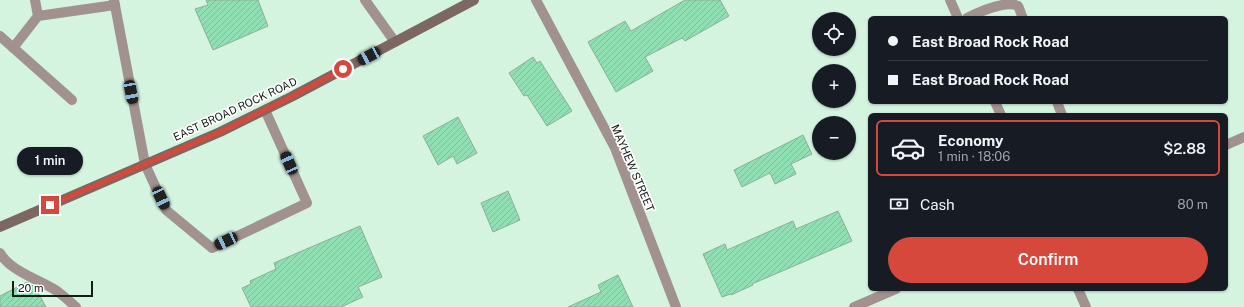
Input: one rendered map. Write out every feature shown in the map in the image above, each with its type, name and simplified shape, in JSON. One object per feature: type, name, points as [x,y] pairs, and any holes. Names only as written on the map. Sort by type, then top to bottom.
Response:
[{"type":"main road","name":"EAST BROAD ROCK ROAD","points":[[0,227],[220,132],[265,110],[474,0]]},
{"type":"street","points":[[35,0],[38,16]]},
{"type":"street","points":[[365,0],[395,42]]},
{"type":"street","name":"MAYHEW STREET","points":[[536,0],[615,148],[676,307]]},
{"type":"street","points":[[950,0],[957,16]]},
{"type":"street","points":[[971,16],[994,4],[1010,2],[1018,6],[1022,16]]},
{"type":"street","points":[[13,48],[38,16],[115,3],[145,164],[166,210],[212,248],[307,203],[265,110]]},
{"type":"street","points":[[0,36],[72,100]]},
{"type":"street","points":[[1228,144],[1244,137]]},
{"type":"street","points":[[0,253],[9,264],[58,292],[76,307]]},
{"type":"street","points":[[854,307],[891,291]]},
{"type":"street","points":[[1079,291],[1086,307]]},
{"type":"building","points":[[206,0],[258,0],[268,26],[213,50],[195,9],[208,5]]},
{"type":"building","points":[[685,0],[720,0],[729,16],[685,41],[682,38],[645,57],[653,71],[616,92],[588,42],[625,21],[631,31]]},
{"type":"building","points":[[533,57],[537,63],[540,61],[572,111],[547,126],[527,95],[524,96],[509,73]]},
{"type":"building","points":[[458,117],[477,153],[457,164],[453,156],[438,165],[423,136]]},
{"type":"building","points":[[803,135],[812,154],[791,164],[796,174],[775,184],[770,173],[742,187],[734,170]]},
{"type":"building","points":[[508,191],[520,220],[493,232],[481,203]]},
{"type":"building","points":[[838,211],[852,241],[752,284],[753,285],[731,295],[722,297],[703,254],[725,244],[727,250],[793,221],[796,229]]},
{"type":"building","points":[[360,226],[382,277],[358,287],[363,297],[341,307],[251,307],[242,288],[251,284],[250,281],[276,269],[274,263]]},
{"type":"building","points":[[618,275],[633,307],[568,307],[601,292],[598,285]]},
{"type":"building","points":[[27,282],[35,287],[46,307],[0,307],[0,296]]},
{"type":"route","points":[[50,205],[220,132],[291,97],[343,69]]}]
